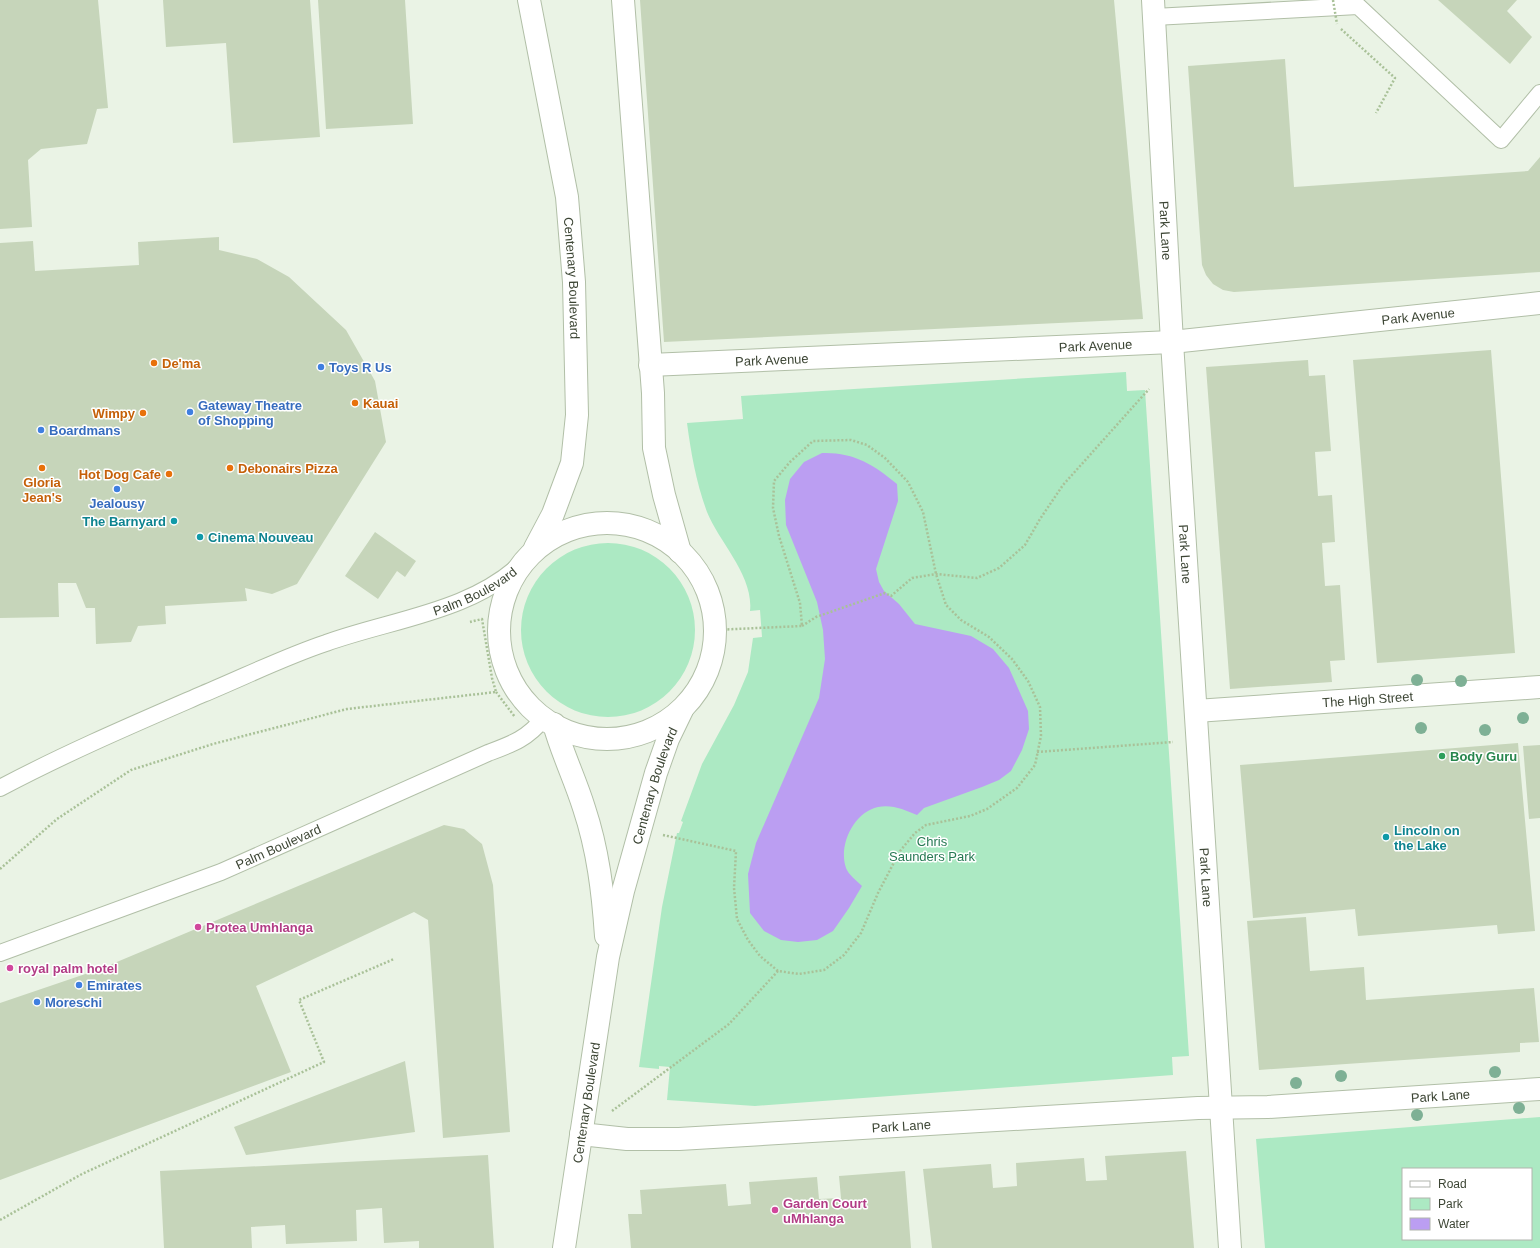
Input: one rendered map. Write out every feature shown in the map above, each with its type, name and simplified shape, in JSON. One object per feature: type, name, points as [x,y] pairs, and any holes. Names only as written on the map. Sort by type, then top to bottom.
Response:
[{"type":"street","name":"Centenary Boulevard","points":[[529,0],[567,197],[574,282],[577,415],[572,463],[553,514],[529,556]]},
{"type":"street","points":[[623,0],[650,365],[654,448],[664,495],[680,552]]},
{"type":"street","name":"Park Lane","points":[[1153,8],[1172,352],[1230,1248]]},
{"type":"street","name":"Park Avenue","points":[[650,365],[1172,352],[1540,303]]},
{"type":"street","points":[[607,522],[627,524],[646,530],[664,539],[680,552],[697,571],[708,593],[714,617],[714,642],[709,666],[698,689],[682,708],[667,721],[650,730],[611,739],[572,733],[549,721],[527,703],[514,685],[505,665],[500,643],[499,621],[504,599],[512,578],[529,556],[549,539],[567,530],[587,524],[607,522]]},
{"type":"street","name":"The High Street","points":[[1196,711],[1540,687]]},
{"type":"street","name":"Centenary Boulevard","points":[[564,1248],[608,957],[639,830],[668,739],[682,708]]},
{"type":"street","name":"Centenary Boulevard","points":[[549,721],[584,808],[594,845],[601,878],[608,957]]},
{"type":"street","name":"Park Lane","points":[[581,1134],[627,1139],[679,1139],[1222,1107],[1268,1107],[1540,1089]]},
{"type":"lane","points":[[1153,8],[1358,6],[1501,140],[1540,93]]},
{"type":"lane","name":"Palm Boulevard","points":[[0,788],[43,765],[111,734],[325,643],[441,608],[473,596],[497,584],[529,556]]},
{"type":"lane","name":"Palm Boulevard","points":[[0,953],[221,872],[488,753],[520,741],[528,734],[549,721]]},
{"type":"path","points":[[1333,0],[1337,24],[1395,78],[1376,113]]},
{"type":"path","points":[[714,630],[802,626],[816,616],[884,593],[891,596],[912,578],[936,574],[977,578],[999,568],[1025,545],[1040,519],[1063,485],[1172,352]]},
{"type":"path","points":[[639,830],[736,851],[734,888],[737,919],[748,940],[756,950],[778,971],[799,974],[824,970],[844,955],[861,933],[878,893],[900,851],[915,833],[926,825],[970,816],[987,809],[1017,788],[1034,765],[1041,736],[1040,707],[1028,681],[1012,660],[989,637],[961,620],[946,605],[936,574],[922,512],[908,482],[885,458],[867,445],[851,440],[813,442],[790,462],[774,481],[773,508],[779,536],[800,603],[802,626]]},
{"type":"path","points":[[482,619],[492,678],[496,692],[528,734]]},
{"type":"path","points":[[0,869],[57,818],[131,770],[213,744],[347,709],[496,692]]},
{"type":"path","points":[[1038,752],[1198,740]]},
{"type":"path","points":[[0,1220],[82,1174],[324,1062],[299,1000],[394,959]]},
{"type":"path","points":[[581,1134],[729,1024],[753,996],[778,971]]},
{"type":"green space","name":"Chris Saunders Park","points":[[1126,372],[1127,391],[1145,390],[1189,1056],[1172,1057],[1173,1075],[755,1106],[667,1100],[670,1067],[659,1066],[659,1069],[639,1067],[662,907],[677,833],[679,833],[683,822],[681,821],[702,764],[734,705],[748,672],[753,638],[762,637],[760,610],[750,611],[750,598],[747,585],[707,512],[694,468],[687,423],[743,419],[741,396]]},
{"type":"green space","points":[[617,543],[641,549],[657,557],[670,568],[681,581],[689,597],[694,613],[694,647],[689,663],[681,679],[670,692],[657,703],[633,714],[617,717],[599,717],[583,714],[559,703],[546,692],[535,679],[527,663],[522,647],[521,621],[524,605],[535,581],[546,568],[559,557],[575,549],[591,544]]},
{"type":"green space","points":[[1540,1117],[1540,1248],[1265,1248],[1256,1139]]},
{"type":"water","points":[[822,453],[833,453],[853,457],[871,465],[897,484],[898,501],[876,569],[879,582],[884,591],[899,604],[915,624],[971,636],[993,649],[1009,668],[1028,711],[1029,729],[1022,750],[1011,771],[999,780],[924,808],[917,815],[898,808],[883,806],[869,810],[862,815],[855,822],[846,840],[844,859],[847,870],[862,886],[833,931],[817,940],[798,942],[781,940],[764,931],[750,913],[748,874],[756,843],[819,698],[825,659],[823,630],[817,602],[786,525],[785,500],[790,479],[804,462]]},
{"type":"building","points":[[0,0],[98,0],[108,108],[97,109],[87,144],[41,149],[28,160],[32,227],[0,229]]},
{"type":"building","points":[[163,0],[310,0],[320,137],[233,143],[226,43],[166,47]]},
{"type":"building","points":[[318,0],[405,0],[413,124],[326,129]]},
{"type":"building","points":[[640,0],[1114,0],[1143,319],[664,342]]},
{"type":"building","points":[[1438,0],[1517,0],[1507,11],[1532,37],[1510,64]]},
{"type":"building","points":[[1285,59],[1294,187],[1528,171],[1540,157],[1540,272],[1234,292],[1223,290],[1213,284],[1206,275],[1202,265],[1188,66]]},
{"type":"building","name":"Gateway Theatre of Shopping","points":[[219,237],[219,250],[257,259],[289,277],[346,330],[375,381],[386,442],[297,584],[272,594],[245,588],[247,601],[165,606],[166,624],[138,626],[131,642],[96,644],[95,608],[86,608],[76,583],[58,583],[59,617],[0,618],[0,243],[33,241],[35,271],[139,265],[138,242]]},
{"type":"building","points":[[1491,350],[1515,653],[1377,663],[1353,360]]},
{"type":"building","points":[[1308,360],[1309,376],[1325,375],[1331,451],[1315,452],[1318,496],[1332,495],[1335,542],[1322,543],[1325,586],[1340,585],[1345,660],[1330,661],[1332,682],[1230,689],[1206,367]]},
{"type":"building","points":[[375,532],[416,561],[405,577],[397,571],[378,599],[345,576]]},
{"type":"building","name":"Lincoln on the Lake","points":[[1518,743],[1535,931],[1498,934],[1497,925],[1358,936],[1355,909],[1253,918],[1240,765]]},
{"type":"building","points":[[1540,745],[1540,818],[1529,819],[1523,746]]},
{"type":"building","points":[[444,825],[464,829],[482,844],[493,885],[510,1132],[443,1138],[428,920],[414,912],[256,986],[291,1072],[0,1180],[0,1003],[100,969]]},
{"type":"building","points":[[1306,917],[1310,971],[1364,967],[1366,1000],[1534,988],[1539,1042],[1520,1043],[1520,1052],[1259,1070],[1247,921]]},
{"type":"building","points":[[405,1061],[415,1132],[246,1155],[234,1127]]},
{"type":"building","points":[[1186,1151],[1194,1248],[932,1248],[923,1169],[991,1164],[993,1188],[1017,1186],[1016,1163],[1084,1158],[1086,1181],[1107,1180],[1105,1156]]},
{"type":"building","points":[[488,1155],[494,1248],[419,1248],[419,1241],[384,1243],[382,1208],[356,1210],[357,1241],[286,1244],[285,1225],[251,1227],[252,1248],[164,1248],[160,1171]]},
{"type":"building","name":"Garden Court uMhlanga","points":[[905,1171],[911,1248],[631,1248],[628,1214],[642,1214],[640,1190],[726,1184],[728,1206],[751,1204],[749,1182],[817,1177],[819,1199],[841,1198],[839,1176]]},
{"type":"place","name":"De'ma","points":[[154,363]]},
{"type":"place","name":"Toys R Us","points":[[321,367]]},
{"type":"place","name":"Kauai","points":[[355,403]]},
{"type":"place","name":"Gateway Theatre of Shopping","points":[[190,412]]},
{"type":"place","name":"Wimpy","points":[[143,413]]},
{"type":"place","name":"Boardmans","points":[[41,430]]},
{"type":"place","name":"Gloria Jean's","points":[[42,468]]},
{"type":"place","name":"Debonairs Pizza","points":[[230,468]]},
{"type":"place","name":"Hot Dog Cafe","points":[[169,474]]},
{"type":"place","name":"Jealousy","points":[[117,489]]},
{"type":"place","name":"The Barnyard","points":[[174,521]]},
{"type":"place","name":"Cinema Nouveau","points":[[200,537]]},
{"type":"place","name":"Body Guru","points":[[1442,756]]},
{"type":"place","name":"Lincoln on the Lake","points":[[1386,837]]},
{"type":"place","name":"Protea Umhlanga","points":[[198,927]]},
{"type":"place","name":"royal palm hotel","points":[[10,968]]},
{"type":"place","name":"Emirates","points":[[79,985]]},
{"type":"place","name":"Moreschi","points":[[37,1002]]},
{"type":"place","name":"Garden Court uMhlanga","points":[[775,1210]]}]
